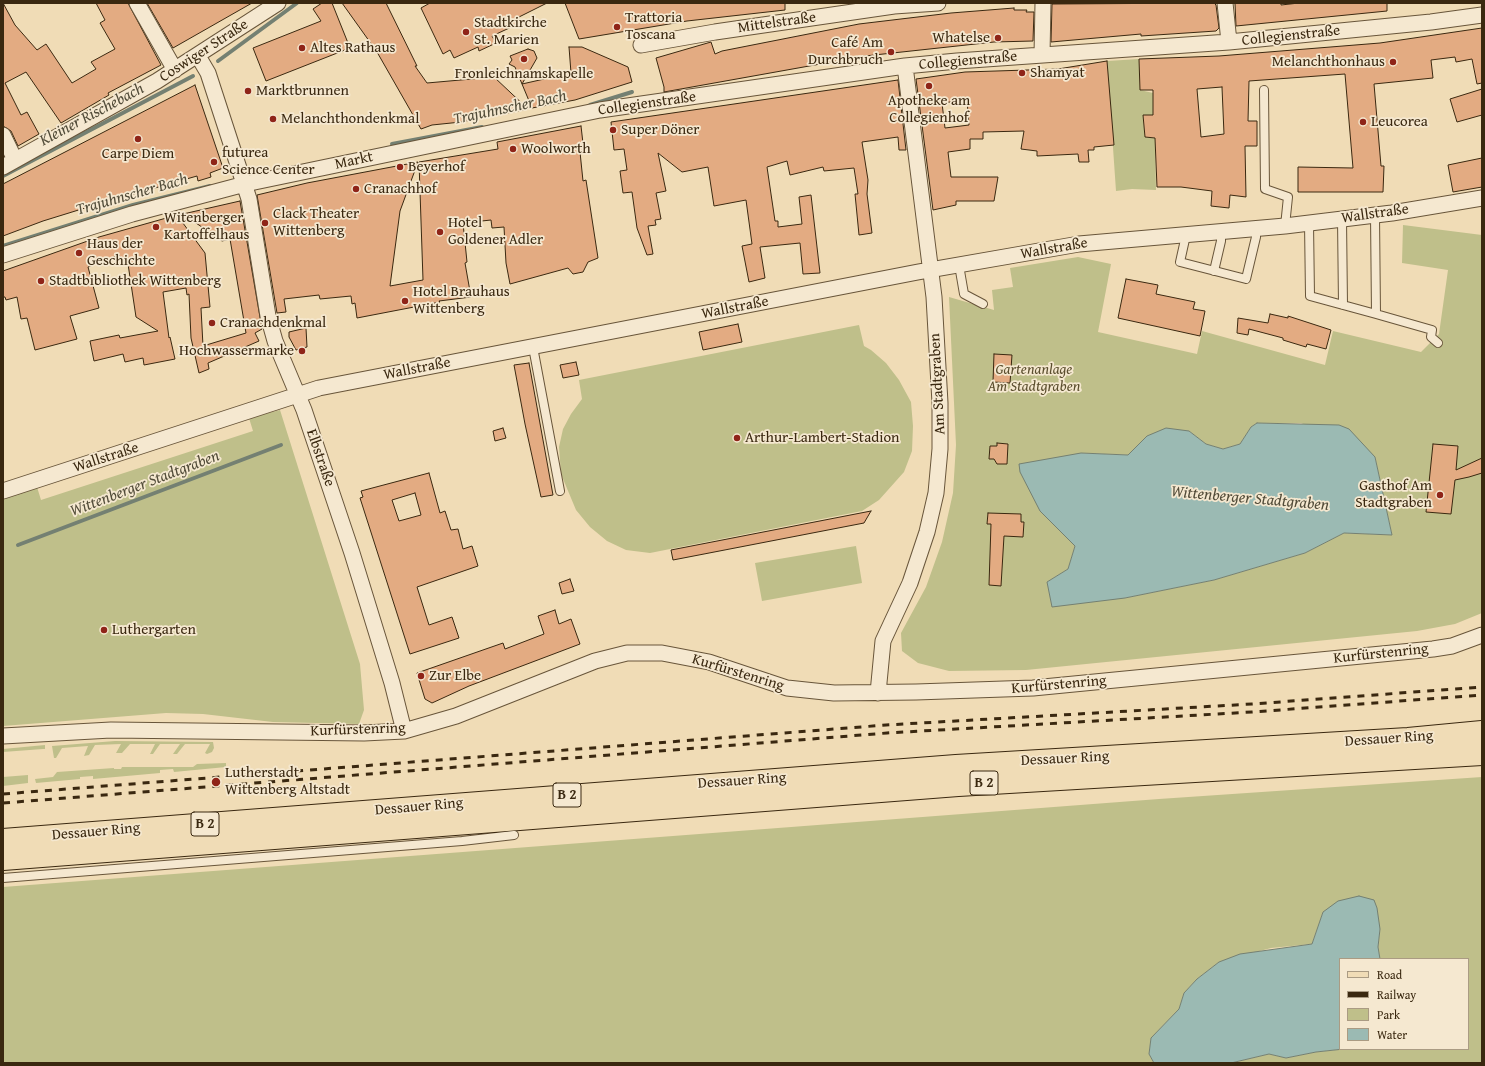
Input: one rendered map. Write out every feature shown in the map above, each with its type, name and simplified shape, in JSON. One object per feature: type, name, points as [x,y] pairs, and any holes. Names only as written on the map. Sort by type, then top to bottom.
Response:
[{"type":"main road","name":"Dessauer Ring","points":[[3,840],[925,768],[1408,739],[1482,732]]},
{"type":"main road","name":"Dessauer Ring","points":[[3,859],[958,785],[1482,754]]},
{"type":"street","points":[[137,3],[175,70]]},
{"type":"street","name":"Coswiger Straße","points":[[9,163],[175,70],[278,3]]},
{"type":"street","name":"Mittelstraße","points":[[641,45],[894,5],[938,3]]},
{"type":"street","points":[[1042,55],[1043,3]]},
{"type":"street","points":[[1225,3],[1229,42]]},
{"type":"street","name":"Collegienstraße","points":[[457,139],[600,110],[905,66],[1229,42],[1431,22],[1482,15]]},
{"type":"street","points":[[198,56],[208,73],[243,179]]},
{"type":"street","name":"Am Stadtgraben","points":[[878,693],[884,641],[910,583],[922,550],[932,512],[939,472],[940,416],[931,270],[905,66]]},
{"type":"street","points":[[3,135],[9,163]]},
{"type":"street","name":"Markt","points":[[3,254],[243,179],[308,177],[457,139]]},
{"type":"street","name":"Elbstraße","points":[[243,179],[249,199],[268,316],[275,342],[298,394],[373,618],[404,731]]},
{"type":"street","name":"Wallstraße","points":[[3,490],[96,462],[319,388],[931,270],[1098,242],[1285,226],[1482,198]]},
{"type":"street","name":"Kurfürstenring","points":[[3,736],[118,730],[364,733],[404,731],[456,716],[595,661],[627,653],[662,653],[709,662],[787,688],[821,692],[878,693],[1006,690],[1076,684],[1433,649],[1452,646],[1482,635]]},
{"type":"lane","points":[[1264,90],[1265,189],[1288,197],[1285,226]]},
{"type":"lane","points":[[1375,214],[1376,314]]},
{"type":"lane","points":[[1342,219],[1343,305]]},
{"type":"lane","points":[[1309,223],[1310,296],[1432,330],[1431,337],[1438,344]]},
{"type":"lane","points":[[1186,235],[1180,262],[1246,279],[1256,229]]},
{"type":"lane","points":[[1214,271],[1221,241],[1221,232]]},
{"type":"lane","points":[[959,265],[964,294],[983,304]]},
{"type":"lane","points":[[533,347],[560,491]]},
{"type":"lane","points":[[3,878],[462,841],[514,835]]},
{"type":"green space","points":[[1139,59],[1140,90],[1153,93],[1153,115],[1143,116],[1145,137],[1155,138],[1156,190],[1132,189],[1116,191],[1107,61]]},
{"type":"green space","name":"Gartenanlage Am Stadtgraben","points":[[1403,225],[1482,235],[1482,613],[1455,624],[1417,631],[1026,670],[949,671],[918,663],[902,651],[901,633],[926,587],[942,542],[953,493],[956,445],[949,297],[994,310],[992,290],[1013,287],[1010,268],[1078,257],[1111,264],[1098,332],[1197,354],[1202,331],[1325,365],[1333,331],[1421,352],[1439,334],[1448,270],[1402,263]],"holes":[[[1257,423],[1301,423],[1375,457],[1392,535],[1344,533],[1305,553],[1214,580],[1125,598],[1047,582],[1068,569],[1075,546],[1062,531],[1081,453],[1128,455],[1147,436],[1189,431],[1206,444],[1223,449],[1240,444],[1251,427]]]},
{"type":"green space","name":"Arthur-Lambert-Stadion","points":[[859,325],[864,346],[886,363],[899,380],[911,402],[913,426],[912,451],[904,472],[879,500],[862,511],[650,553],[626,550],[607,541],[590,527],[576,510],[561,474],[559,447],[563,429],[571,414],[582,399],[579,380]]},
{"type":"green space","points":[[280,410],[360,664],[364,710],[359,724],[273,722],[203,714],[166,713],[3,726],[3,497],[37,487],[41,500],[253,431],[249,418]]},
{"type":"green space","points":[[856,546],[862,583],[762,601],[755,563]]},
{"type":"green space","points":[[115,741],[213,742],[214,748],[212,752],[207,754],[205,753],[210,744],[185,744],[177,754],[173,754],[180,744],[160,744],[153,754],[150,754],[155,744],[130,744],[122,753],[116,753],[121,744],[95,745],[89,755],[84,756],[88,746],[62,748],[56,758],[54,758],[52,746]]},
{"type":"green space","points":[[45,745],[45,749],[3,752],[3,749]]},
{"type":"green space","points":[[226,763],[226,767],[174,772],[173,769],[160,770],[160,773],[93,779],[93,776],[80,777],[80,779],[36,783],[35,779],[53,777],[57,772],[114,768],[121,769],[122,767],[193,767],[197,764]]},
{"type":"green space","points":[[28,775],[28,783],[3,786],[3,777]]},
{"type":"green space","points":[[1482,777],[1482,1063],[1231,1063],[1269,1054],[1286,1058],[1339,1050],[1469,1050],[1469,958],[1380,958],[1378,947],[1380,929],[1323,912],[1312,944],[1271,948],[1219,962],[1197,979],[1184,993],[1179,1009],[1151,1038],[1149,1054],[1154,1063],[3,1063],[3,887],[1159,799]]},
{"type":"water","points":[[1257,423],[1339,425],[1349,429],[1375,457],[1392,535],[1344,533],[1305,553],[1214,580],[1125,598],[1052,607],[1047,582],[1068,569],[1075,546],[1040,511],[1020,472],[1019,464],[1081,453],[1128,455],[1147,436],[1166,428],[1189,431],[1206,444],[1223,449],[1240,444],[1251,427]]},
{"type":"water","points":[[1359,896],[1374,900],[1377,908],[1380,929],[1378,947],[1380,958],[1339,958],[1339,1050],[1286,1058],[1269,1054],[1231,1063],[1154,1063],[1149,1054],[1151,1038],[1179,1009],[1184,993],[1197,979],[1219,962],[1240,954],[1312,944],[1323,912],[1338,901]]},
{"type":"building","points":[[3,3],[15,25],[37,50],[46,44],[72,83],[96,69],[91,62],[115,49],[100,23],[105,20],[96,3],[128,3],[161,65],[108,93],[109,95],[61,123],[26,72],[5,83],[21,115],[27,112],[39,134],[18,146],[11,131],[3,126]]},
{"type":"building","points":[[147,3],[252,3],[173,48]]},
{"type":"building","name":"Altes Rathaus","points":[[322,3],[332,3],[350,48],[266,81],[253,48],[321,21],[313,9]]},
{"type":"building","points":[[342,3],[386,3],[417,66],[415,66],[427,83],[494,77],[528,109],[461,122],[432,125],[421,129],[377,52]]},
{"type":"building","name":"Stadtkirche St. Marien","points":[[430,3],[547,3],[515,19],[518,24],[492,36],[496,43],[479,51],[478,47],[454,58],[450,50],[443,54],[421,8]]},
{"type":"building","points":[[565,3],[785,3],[785,10],[687,21],[579,39]]},
{"type":"building","points":[[1214,3],[1216,5],[1219,28],[1216,31],[1141,36],[1141,34],[1051,42],[1052,4]]},
{"type":"building","points":[[1235,3],[1281,3],[1281,5],[1299,3],[1387,3],[1387,11],[1236,26]]},
{"type":"building","points":[[1014,8],[1014,10],[1027,10],[1026,12],[1034,12],[1033,41],[994,42],[865,56],[664,92],[656,58],[711,42],[715,54],[722,51],[859,24],[951,13]]},
{"type":"building","points":[[1482,28],[1482,83],[1477,84],[1472,59],[1456,62],[1455,57],[1431,60],[1433,78],[1374,84],[1381,166],[1384,166],[1383,192],[1298,192],[1298,167],[1353,168],[1345,74],[1249,81],[1248,121],[1257,121],[1257,146],[1245,146],[1246,197],[1230,195],[1229,208],[1211,206],[1212,191],[1181,187],[1157,187],[1155,138],[1145,137],[1143,115],[1153,115],[1153,90],[1140,90],[1139,59],[1219,56],[1380,43]],"holes":[[[1222,87],[1224,134],[1201,137],[1197,89]]]},
{"type":"building","points":[[569,47],[582,47],[628,67],[632,82],[575,100],[532,108],[522,84],[571,73]]},
{"type":"building","name":"Fronleichnamskapelle","points":[[528,49],[534,51],[537,58],[522,84],[515,67],[509,64],[512,60],[510,56]]},
{"type":"building","points":[[1107,61],[1114,145],[1094,147],[1094,150],[1088,150],[1089,162],[1079,162],[1078,154],[1037,156],[1037,151],[1021,149],[1024,131],[983,132],[983,139],[970,139],[970,149],[948,152],[951,177],[998,177],[994,201],[956,201],[956,205],[933,210],[916,79],[965,72],[1058,69]],"holes":[[[967,100],[969,125],[945,128],[942,103]]]},
{"type":"building","points":[[898,80],[906,150],[899,150],[898,137],[862,142],[868,180],[867,194],[872,233],[859,235],[855,194],[858,194],[854,168],[824,171],[823,167],[790,175],[787,161],[767,167],[775,221],[778,221],[778,227],[802,224],[799,197],[811,195],[820,273],[803,274],[800,243],[760,247],[765,278],[749,282],[742,246],[752,244],[746,200],[714,206],[708,167],[682,172],[658,153],[666,191],[656,193],[661,219],[655,220],[656,225],[648,226],[653,254],[647,255],[637,228],[632,192],[623,193],[620,171],[627,170],[624,149],[614,150],[611,122]]},
{"type":"building","points":[[195,85],[223,168],[210,173],[211,177],[198,181],[197,176],[85,208],[43,221],[3,236],[3,184]]},
{"type":"building","points":[[1482,89],[1482,115],[1457,122],[1450,99]]},
{"type":"building","points":[[581,126],[584,152],[580,152],[583,181],[586,180],[598,258],[588,262],[583,272],[573,274],[568,268],[510,284],[506,263],[504,227],[492,228],[491,220],[463,223],[467,262],[465,263],[471,297],[439,301],[440,302],[357,318],[355,303],[352,304],[351,296],[320,299],[319,295],[284,299],[286,312],[277,313],[257,195],[307,183],[418,162],[400,211],[390,286],[423,280],[419,162],[498,149],[497,142]]},
{"type":"building","points":[[1482,158],[1482,187],[1453,192],[1448,165]]},
{"type":"building","points":[[240,201],[262,329],[255,333],[259,341],[208,363],[209,369],[199,373],[191,338],[189,294],[187,295],[186,288],[163,292],[169,338],[170,337],[175,359],[144,365],[143,358],[125,362],[123,354],[94,361],[90,341],[119,335],[120,338],[158,331],[136,317],[128,264],[123,264],[119,255],[88,267],[99,308],[70,316],[77,339],[35,350],[27,318],[21,319],[17,297],[6,300],[5,297],[3,297],[3,271],[99,237],[177,215],[205,253],[210,307],[201,308],[203,346],[246,333],[230,239],[222,241],[183,214]]},
{"type":"building","points":[[1126,279],[1158,285],[1156,294],[1195,302],[1193,309],[1205,311],[1200,336],[1118,318]]},
{"type":"building","points":[[1270,314],[1288,318],[1288,316],[1331,330],[1326,349],[1307,344],[1306,347],[1283,340],[1283,338],[1249,329],[1248,335],[1237,333],[1238,318],[1268,323]]},
{"type":"building","points":[[738,324],[742,342],[703,350],[699,332]]},
{"type":"building","points":[[306,328],[307,347],[296,350],[289,337],[289,332]]},
{"type":"building","points":[[994,354],[1012,355],[1010,383],[993,382]]},
{"type":"building","points":[[576,362],[579,375],[563,378],[560,365]]},
{"type":"building","points":[[529,363],[553,495],[541,497],[514,365]]},
{"type":"building","points":[[503,428],[506,438],[495,441],[493,431]]},
{"type":"building","points":[[997,443],[1008,444],[1007,464],[997,464],[994,459],[989,459],[990,446],[997,446]]},
{"type":"building","name":"Gasthof Am Stadtgraben","points":[[1433,444],[1458,446],[1456,470],[1482,458],[1482,473],[1455,480],[1451,514],[1426,512]]},
{"type":"building","points":[[429,473],[440,513],[445,511],[451,530],[458,529],[463,549],[472,546],[478,566],[417,587],[429,625],[452,617],[459,638],[410,654],[360,498],[363,497],[361,491]],"holes":[[[415,493],[421,515],[399,521],[392,500]]]},
{"type":"building","points":[[871,511],[864,523],[673,560],[671,550]]},
{"type":"building","points":[[988,513],[1021,514],[1021,522],[1024,522],[1023,537],[1004,536],[1001,586],[989,585],[991,524],[987,524]]},
{"type":"building","points":[[570,579],[574,591],[562,594],[559,583]]},
{"type":"building","points":[[555,610],[559,624],[571,619],[580,644],[469,686],[432,703],[425,699],[417,673],[503,643],[505,649],[544,634],[538,616]]},
{"type":"waterway","name":"Kleiner Rischebach","points":[[218,61],[297,3]]},
{"type":"waterway","name":"Kleiner Rischebach","points":[[3,176],[193,76]]},
{"type":"waterway","name":"Trajuhnscher Bach","points":[[590,105],[632,92]]},
{"type":"waterway","name":"Trajuhnscher Bach","points":[[392,144],[482,127]]},
{"type":"waterway","name":"Trajuhnscher Bach","points":[[3,246],[133,205],[210,186]]},
{"type":"waterway","name":"Wittenberger Stadtgraben","points":[[18,545],[281,445]]},
{"type":"railway","points":[[3,794],[886,725],[1252,704],[1482,687]]},
{"type":"railway","points":[[3,803],[887,733],[1252,712],[1482,695]]},
{"type":"place","name":"Trattoria Toscana","points":[[617,27]]},
{"type":"place","name":"Stadtkirche St. Marien","points":[[466,32]]},
{"type":"place","name":"Whatelse","points":[[998,38]]},
{"type":"place","name":"Altes Rathaus","points":[[302,48]]},
{"type":"place","name":"Café Am Durchbruch","points":[[891,52]]},
{"type":"place","name":"Fronleichnamskapelle","points":[[524,59]]},
{"type":"place","name":"Melanchthonhaus","points":[[1393,62]]},
{"type":"place","name":"Shamyat","points":[[1022,73]]},
{"type":"place","name":"Apotheke am Collegienhof","points":[[929,86]]},
{"type":"place","name":"Marktbrunnen","points":[[248,91]]},
{"type":"place","name":"Melanchthondenkmal","points":[[273,119]]},
{"type":"place","name":"Leucorea","points":[[1363,122]]},
{"type":"place","name":"Super Döner","points":[[613,130]]},
{"type":"place","name":"Carpe Diem","points":[[138,139]]},
{"type":"place","name":"Woolworth","points":[[513,149]]},
{"type":"place","name":"futurea Science Center","points":[[214,162]]},
{"type":"place","name":"Beyerhof","points":[[400,167]]},
{"type":"place","name":"Cranachhof","points":[[356,189]]},
{"type":"place","name":"Clack Theater Wittenberg","points":[[265,223]]},
{"type":"place","name":"Witenberger Kartoffelhaus","points":[[156,227]]},
{"type":"place","name":"Hotel Goldener Adler","points":[[440,232]]},
{"type":"place","name":"Haus der Geschichte","points":[[79,253]]},
{"type":"place","name":"Stadtbibliothek Wittenberg","points":[[41,281]]},
{"type":"place","name":"Hotel Brauhaus Wittenberg","points":[[405,301]]},
{"type":"place","name":"Cranachdenkmal","points":[[212,323]]},
{"type":"place","name":"Hochwassermarke","points":[[302,351]]},
{"type":"place","name":"Arthur-Lambert-Stadion","points":[[737,438]]},
{"type":"place","name":"Gasthof Am Stadtgraben","points":[[1440,495]]},
{"type":"place","name":"Luthergarten","points":[[104,630]]},
{"type":"place","name":"Zur Elbe","points":[[421,676]]},
{"type":"place","name":"Lutherstadt Wittenberg Altstadt","points":[[216,782]]}]
